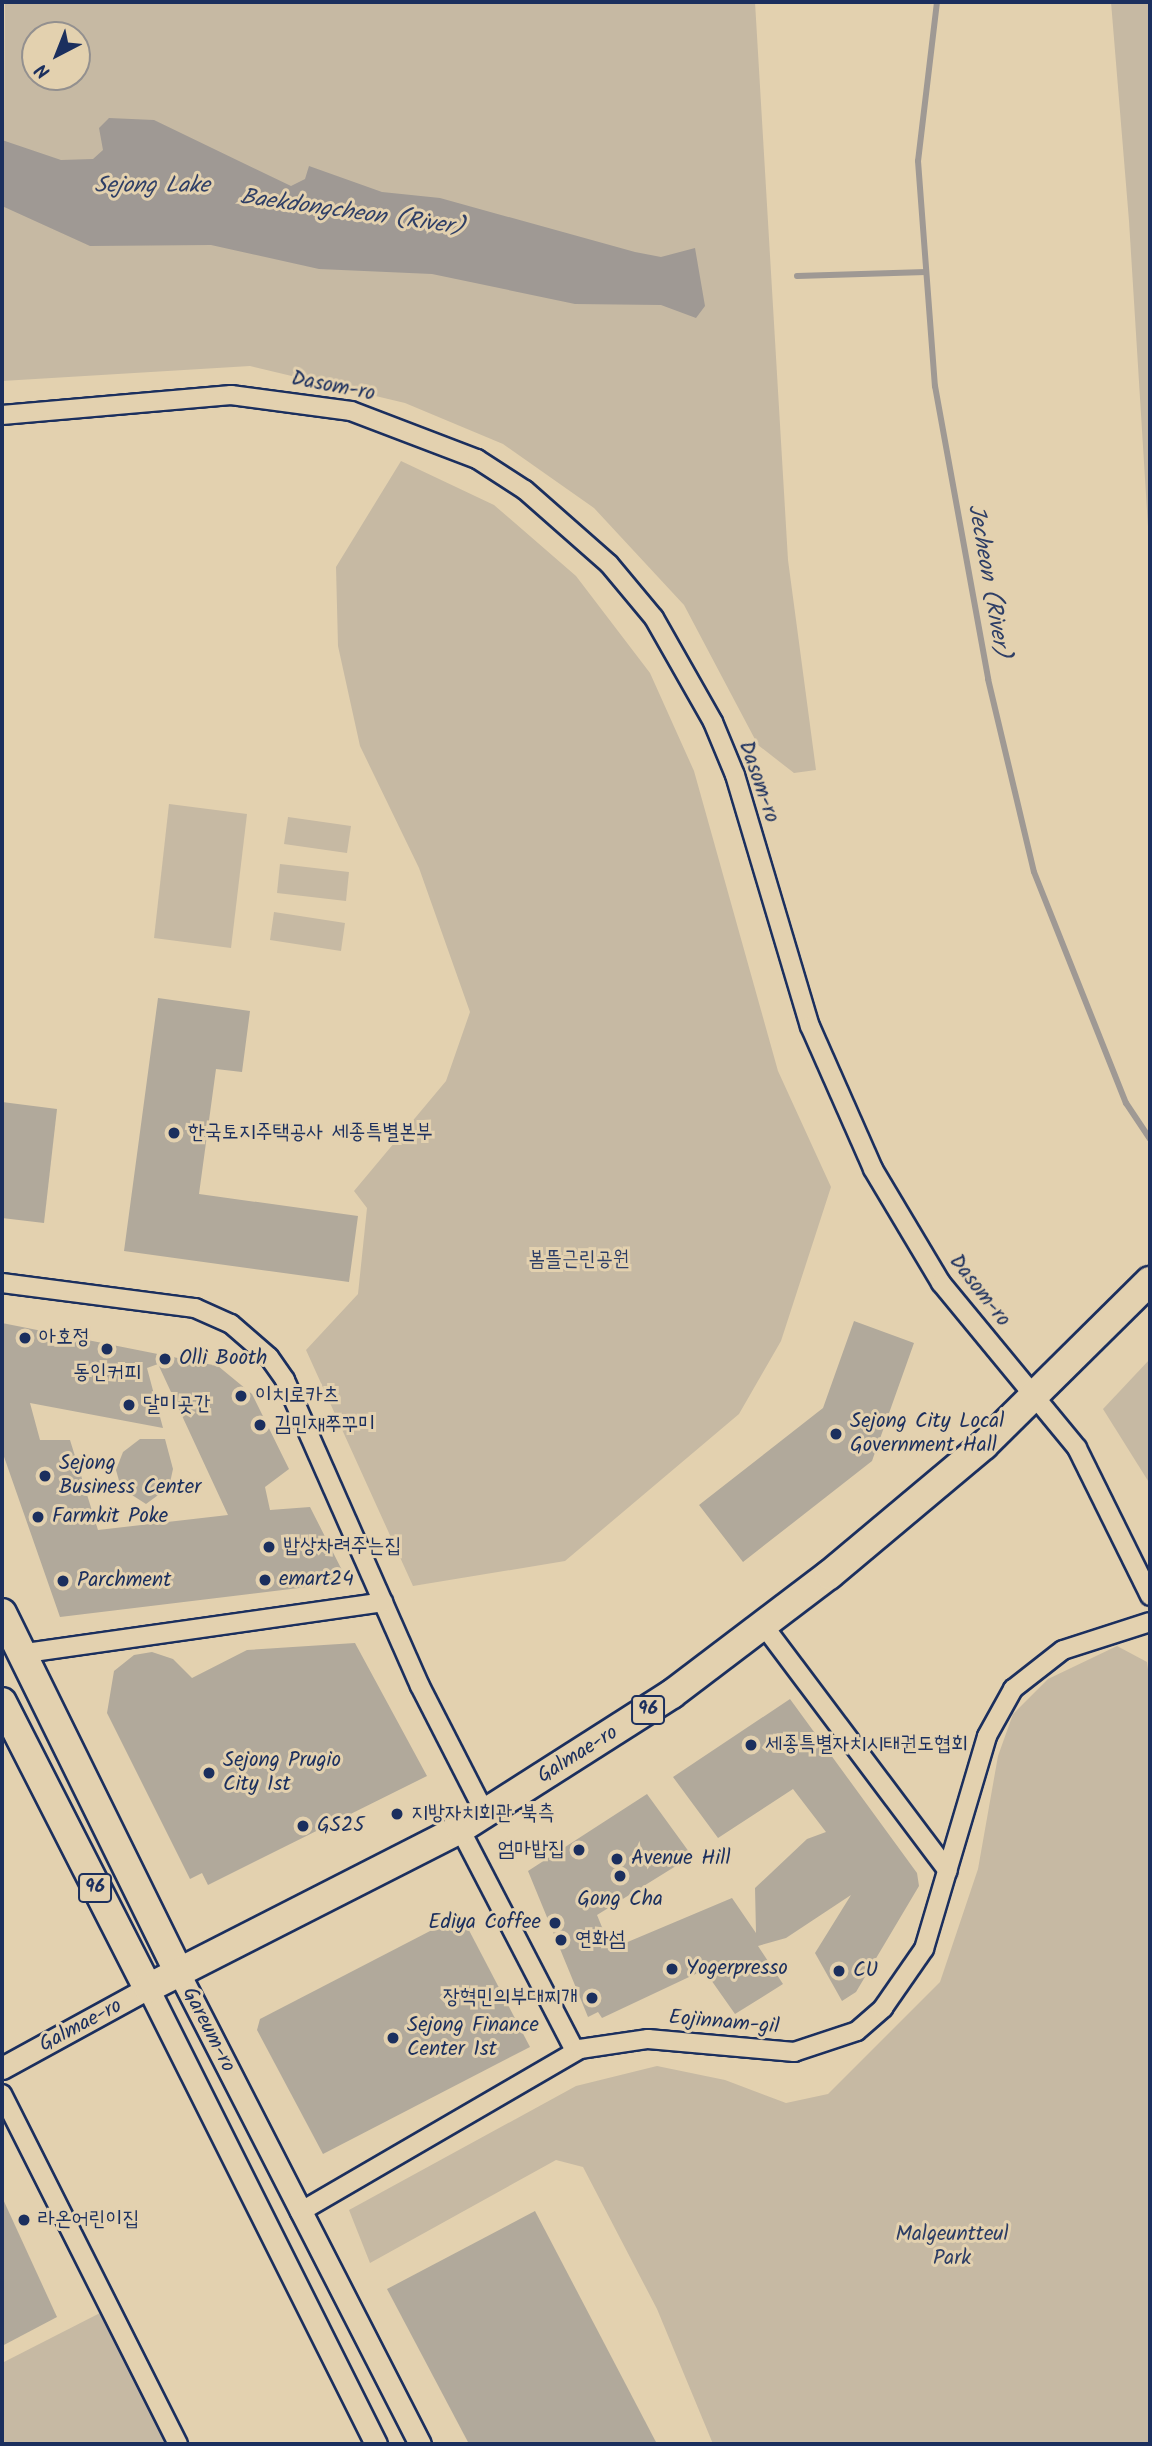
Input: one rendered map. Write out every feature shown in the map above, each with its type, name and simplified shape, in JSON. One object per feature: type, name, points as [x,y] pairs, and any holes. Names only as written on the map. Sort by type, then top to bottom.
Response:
[{"type":"main road","name":"Galmae-ro","points":[[148,1988],[460,1829],[616,1732],[764,1626],[1038,1395],[1150,1281]]},
{"type":"main road","name":"Gareum-ro","points":[[2,1614],[19,1654],[179,1973]]},
{"type":"main road","name":"Gareum-ro","points":[[2,1703],[148,1988]]},
{"type":"street","name":"Dasom-ro","points":[[2,415],[231,395],[351,411],[477,459],[576,532],[654,618],[713,722],[735,775],[810,1026],[878,1179],[941,1283],[1038,1395],[1077,1448],[1150,1596]]},
{"type":"street","points":[[2,1283],[195,1308],[251,1338],[285,1380],[383,1602],[485,1813]]},
{"type":"street","points":[[19,1654],[383,1602]]},
{"type":"street","name":"Eojinnam-gil","points":[[300,2212],[575,2052],[648,2039],[794,2052],[857,2031],[883,2008],[924,1949],[987,1735],[1013,1689],[1063,1650],[1150,1622]]},
{"type":"street","points":[[764,1626],[948,1871]]},
{"type":"street","points":[[460,1829],[575,2052]]},
{"type":"street","name":"Gareum-ro","points":[[179,1973],[420,2444]]},
{"type":"street","name":"Gareum-ro","points":[[148,1988],[376,2444]]},
{"type":"street","name":"Galmae-ro","points":[[2,2068],[148,1988]]},
{"type":"street","points":[[2,2094],[178,2444]]},
{"type":"green space","points":[[5,2],[755,2],[788,560],[816,770],[794,773],[758,745],[684,605],[594,508],[503,444],[405,403],[250,366],[2,381]]},
{"type":"green space","points":[[1111,2],[1150,2],[1150,559],[1129,221]]},
{"type":"green space","name":"봄뜰근린공원","points":[[401,461],[494,505],[576,576],[650,673],[694,771],[778,1071],[831,1187],[781,1341],[739,1414],[565,1561],[413,1586],[306,1350],[358,1294],[367,1208],[354,1191],[446,1081],[470,1012],[419,868],[360,746],[338,646],[336,567]]},
{"type":"green space","points":[[169,804],[247,814],[231,948],[154,938]]},
{"type":"green space","points":[[288,817],[351,826],[347,853],[284,844]]},
{"type":"green space","points":[[280,864],[349,872],[346,901],[277,893]]},
{"type":"green space","points":[[274,912],[345,923],[341,951],[270,940]]},
{"type":"green space","points":[[1150,1359],[1150,1484],[1103,1409]]},
{"type":"green space","name":"Malgeuntteul Park","points":[[1117,1646],[1147,1662],[1150,1684],[1150,2444],[713,2444],[657,2309],[583,2167],[556,2160],[370,2263],[349,2210],[576,2086],[657,2066],[725,2080],[786,2103],[828,2094],[940,1982],[978,1869],[998,1756],[1013,1714],[1048,1679]]},
{"type":"green space","points":[[100,2313],[167,2444],[2,2444],[2,2363]]},
{"type":"water","name":"Sejong Lake","points":[[109,118],[154,120],[291,186],[305,179],[309,166],[382,192],[440,198],[635,252],[661,257],[695,248],[705,306],[696,318],[661,305],[575,304],[432,274],[319,269],[211,245],[90,246],[2,206],[2,140],[61,160],[93,159],[103,150],[99,128]]},
{"type":"building","name":"한국토지주택공사 세종특별본부","points":[[158,998],[250,1011],[242,1072],[216,1069],[199,1194],[358,1216],[349,1282],[124,1251]]},
{"type":"building","points":[[2,1102],[57,1109],[44,1223],[2,1218]]},
{"type":"building","name":"Sejong City Local Government Hall","points":[[854,1321],[914,1343],[872,1461],[743,1562],[699,1505],[823,1408]]},
{"type":"building","name":"Sejong Business Center","points":[[2,1323],[218,1366],[252,1394],[289,1469],[265,1487],[270,1510],[310,1507],[348,1582],[60,1617],[2,1451]],"holes":[[[158,1364],[228,1515],[98,1530],[70,1440],[40,1440],[30,1403],[163,1428],[147,1368]]]},
{"type":"building","points":[[140,1439],[165,1439],[173,1469],[169,1487],[146,1504],[121,1488],[116,1470],[123,1452]]},
{"type":"building","points":[[355,1643],[427,1776],[208,1885],[202,1873],[190,1879],[107,1713],[114,1671],[134,1655],[152,1652],[173,1659],[192,1678],[247,1650]]},
{"type":"building","name":"Avenue Hill","points":[[790,1699],[917,1873],[919,1886],[856,1992],[842,2001],[815,1953],[851,1895],[786,1938],[758,1946],[783,1984],[735,2014],[704,1970],[602,2018],[598,2012],[588,2017],[528,1871],[647,1794],[692,1856],[597,1915],[611,1949],[732,1898],[756,1933],[755,1888],[807,1839],[826,1832],[793,1789],[718,1838],[673,1777]]},
{"type":"building","name":"Sejong Finance Center 1st","points":[[461,1915],[530,2047],[323,2154],[257,2030],[260,2019]]},
{"type":"building","points":[[2,2197],[57,2317],[2,2346]]},
{"type":"building","points":[[535,2211],[657,2444],[469,2444],[387,2289]]},
{"type":"waterway","name":"Jecheon (River)","points":[[937,2],[918,161],[935,386],[988,679],[1034,872],[1126,1103],[1150,1139]]},
{"type":"waterway","points":[[797,276],[926,272]]},
{"type":"place","name":"한국토지주택공사 세종특별본부","points":[[174,1133]]},
{"type":"place","name":"아호정","points":[[25,1338]]},
{"type":"place","name":"동인커피","points":[[107,1349]]},
{"type":"place","name":"Olli Booth","points":[[165,1359]]},
{"type":"place","name":"이치로카츠","points":[[241,1396]]},
{"type":"place","name":"달미곳간","points":[[129,1405]]},
{"type":"place","name":"김민재쭈꾸미","points":[[260,1425]]},
{"type":"place","name":"Sejong City Local Government Hall","points":[[836,1434]]},
{"type":"place","name":"Sejong Business Center","points":[[45,1476]]},
{"type":"place","name":"Farmkit Poke","points":[[38,1517]]},
{"type":"place","name":"밥상차려주는집","points":[[269,1547]]},
{"type":"place","name":"emart24","points":[[265,1580]]},
{"type":"place","name":"Parchment","points":[[63,1581]]},
{"type":"place","name":"세종특별자치시태권도협회","points":[[751,1745]]},
{"type":"place","name":"Sejong Prugio City 1st","points":[[209,1773]]},
{"type":"place","name":"지방자치회관 북측","points":[[397,1814]]},
{"type":"place","name":"GS25","points":[[303,1826]]},
{"type":"place","name":"엄마밥집","points":[[579,1850]]},
{"type":"place","name":"Avenue Hill","points":[[617,1859]]},
{"type":"place","name":"Gong Cha","points":[[620,1876]]},
{"type":"place","name":"Ediya Coffee","points":[[555,1923]]},
{"type":"place","name":"연화섬","points":[[561,1940]]},
{"type":"place","name":"Yogerpresso","points":[[672,1969]]},
{"type":"place","name":"CU","points":[[839,1971]]},
{"type":"place","name":"장혁민의부대찌개","points":[[592,1998]]},
{"type":"place","name":"Sejong Finance Center 1st","points":[[393,2038]]},
{"type":"place","name":"라온어린이집","points":[[24,2220]]},
{"type":"water label","name":"Baekdongcheon (River)","points":[[352,213]]}]
